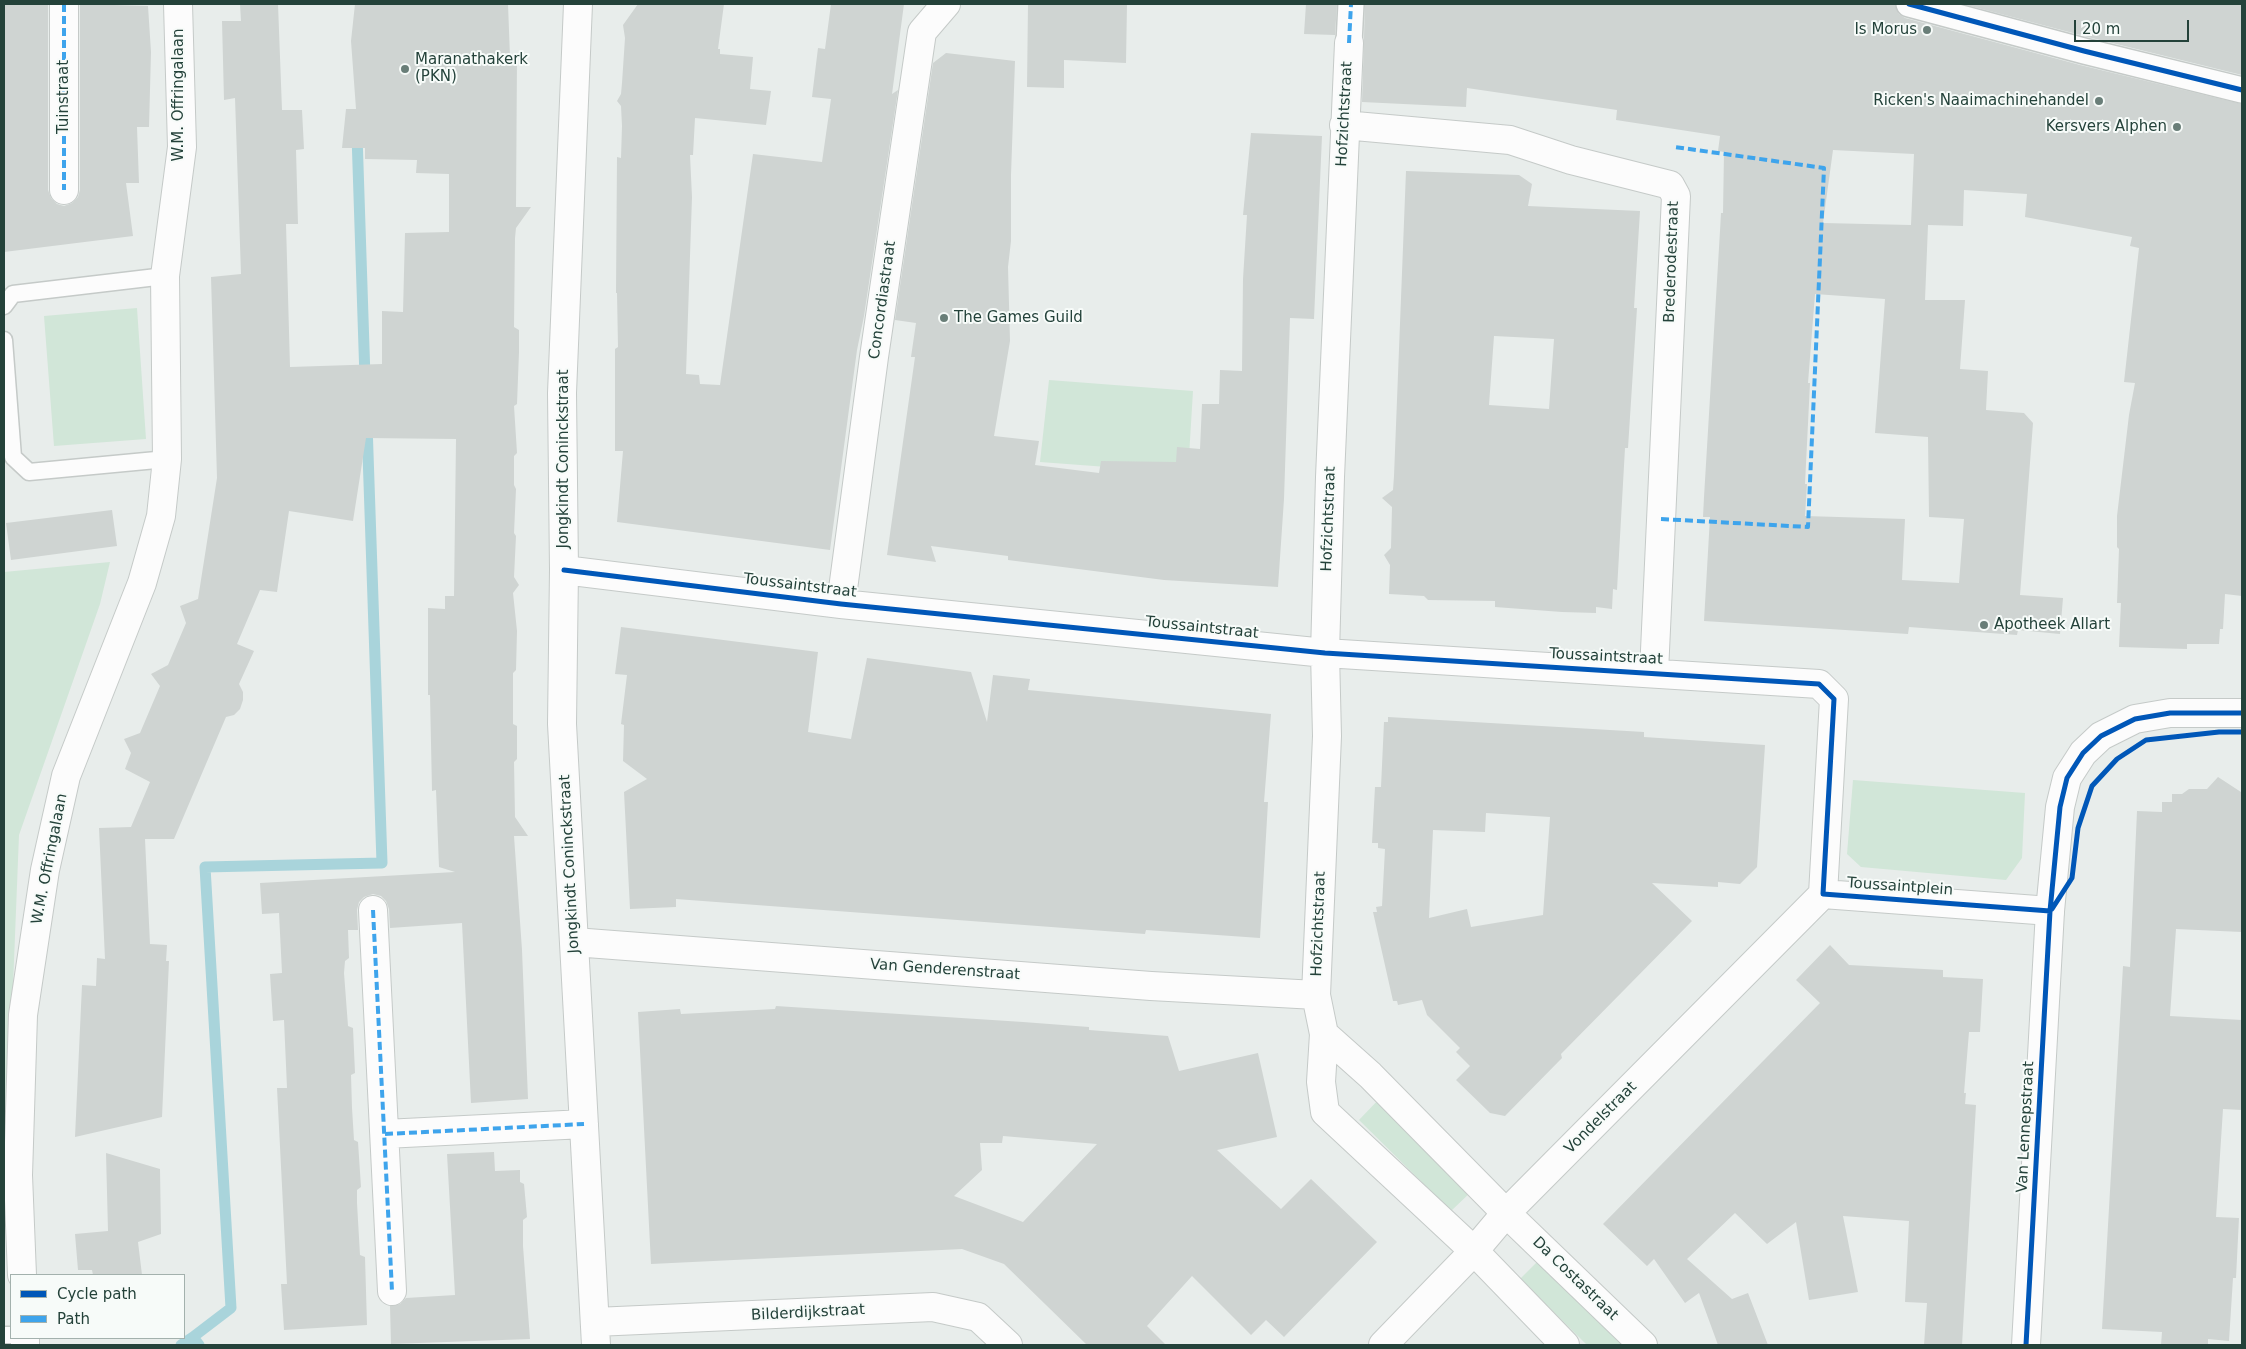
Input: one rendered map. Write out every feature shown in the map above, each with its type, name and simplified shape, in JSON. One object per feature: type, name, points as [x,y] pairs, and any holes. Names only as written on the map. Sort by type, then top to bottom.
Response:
[{"type":"street","name":"Tuinstraat","points":[[64,4],[64,190]]},
{"type":"street","name":"W.M. Offringalaan","points":[[22,1274],[18,1175],[23,1015],[45,870],[66,776],[142,583],[161,516],[167,459],[165,276],[182,147],[178,4]]},
{"type":"street","name":"Jongkindt Coninckstraat","points":[[578,4],[562,394],[564,570],[562,724],[595,1334]]},
{"type":"street","name":"Concordiastraat","points":[[840,604],[922,32],[946,4]]},
{"type":"street","name":"Hofzichtstraat","points":[[1351,4],[1344,125],[1325,653],[1327,736],[1316,995],[1324,1034],[1321,1082],[1325,1112],[1474,1251]]},
{"type":"street","points":[[1909,4],[2084,51],[2242,90]]},
{"type":"street","name":"Brederodestraat","points":[[1344,125],[1510,140],[1570,160],[1670,185],[1676,196],[1654,672]]},
{"type":"street","name":"Toussaintstraat","points":[[564,570],[840,604],[1325,653],[1654,672],[1819,684],[1834,699],[1822,894]]},
{"type":"street","points":[[2050,911],[2060,807],[2067,778],[2083,753],[2101,736],[2135,719],[2170,713],[2242,713]]},
{"type":"street","name":"Toussaintplein","points":[[1822,894],[2050,911]]},
{"type":"street","name":"Vondelstraat","points":[[1383,1345],[1474,1251],[1506,1213],[1822,894]]},
{"type":"street","points":[[373,910],[392,1291]]},
{"type":"street","name":"Van Lennepstraat","points":[[2026,1345],[2050,911]]},
{"type":"street","name":"Van Genderenstraat","points":[[574,942],[1151,986],[1316,995]]},
{"type":"street","points":[[1324,1034],[1370,1076],[1506,1213]]},
{"type":"street","points":[[384,1134],[584,1124]]},
{"type":"street","name":"Da Costastraat","points":[[1506,1213],[1643,1345]]},
{"type":"street","points":[[1474,1251],[1565,1345]]},
{"type":"street","name":"Bilderdijkstraat","points":[[595,1334],[932,1307],[978,1317],[1008,1345]]},
{"type":"lane","points":[[4,306],[13,294],[165,276]]},
{"type":"lane","points":[[4,340],[13,457],[29,472],[167,459]]},
{"type":"green space","points":[[137,308],[146,439],[54,446],[44,316]]},
{"type":"green space","points":[[1049,380],[1193,391],[1188,473],[1040,462]]},
{"type":"green space","points":[[110,562],[100,604],[19,835],[4,1213],[4,572]]},
{"type":"green space","points":[[1853,780],[2025,793],[2022,858],[2006,880],[1861,867],[1847,854]]},
{"type":"green space","points":[[1380,1098],[1473,1190],[1451,1211],[1359,1120]]},
{"type":"green space","points":[[1541,1258],[1628,1345],[1587,1345],[1520,1279]]},
{"type":"building","points":[[4,4],[48,4],[48,190],[51,198],[57,204],[64,206],[72,203],[78,197],[80,190],[80,4],[148,6],[151,52],[149,127],[137,127],[139,183],[126,183],[133,236],[4,252]]},
{"type":"building","points":[[240,4],[278,4],[282,110],[302,110],[304,149],[296,150],[298,224],[286,224],[290,367],[382,364],[382,311],[403,312],[405,233],[449,232],[449,174],[416,173],[417,160],[365,159],[365,148],[342,148],[346,109],[356,109],[351,41],[355,4],[508,4],[510,57],[517,58],[516,207],[531,207],[516,228],[515,238],[514,327],[519,330],[519,352],[517,404],[514,406],[517,453],[514,456],[514,485],[516,489],[514,533],[516,536],[514,577],[519,585],[513,593],[517,631],[516,670],[513,673],[513,724],[517,726],[517,759],[514,762],[515,817],[528,836],[514,836],[522,950],[528,1099],[471,1103],[462,923],[390,928],[389,909],[386,901],[381,896],[373,894],[364,897],[359,902],[357,910],[358,930],[348,930],[349,958],[345,961],[344,973],[348,1026],[353,1028],[355,1073],[351,1075],[352,1108],[354,1140],[358,1142],[361,1187],[357,1190],[357,1203],[360,1255],[365,1257],[367,1325],[284,1330],[281,1284],[287,1284],[277,1088],[287,1088],[284,1020],[273,1021],[270,974],[282,973],[279,913],[262,914],[260,883],[455,872],[439,867],[436,790],[432,791],[430,695],[428,695],[428,608],[445,609],[445,596],[454,596],[456,439],[366,438],[353,521],[289,511],[277,592],[260,590],[237,644],[254,651],[239,684],[243,692],[240,709],[234,715],[226,717],[174,839],[145,839],[150,944],[167,945],[166,961],[169,961],[162,1117],[75,1137],[82,985],[96,986],[97,958],[105,959],[99,828],[131,827],[150,782],[125,769],[131,753],[124,739],[140,733],[160,686],[151,674],[168,665],[186,623],[180,606],[198,599],[217,478],[211,277],[241,274],[235,98],[224,100],[222,21],[241,21]]},
{"type":"building","points":[[638,4],[724,4],[718,49],[720,49],[720,54],[753,57],[750,89],[771,91],[766,125],[695,118],[693,155],[690,155],[692,197],[686,374],[699,375],[700,384],[720,385],[753,154],[822,162],[831,99],[812,97],[818,48],[825,49],[831,4],[904,4],[892,94],[898,90],[864,316],[857,350],[830,550],[617,522],[623,451],[615,451],[615,349],[618,347],[616,293],[617,157],[621,158],[622,126],[621,106],[617,101],[621,94],[622,83],[625,38],[623,25]]},
{"type":"building","points":[[1028,4],[1127,4],[1126,63],[1064,60],[1064,88],[1027,87]]},
{"type":"building","points":[[1306,4],[1337,4],[1335,35],[1304,34]]},
{"type":"building","points":[[1365,4],[1895,4],[1899,14],[1905,18],[2080,65],[2242,104],[2242,596],[2225,594],[2223,629],[2220,629],[2219,644],[2187,644],[2187,649],[2119,647],[2121,603],[2117,603],[2119,549],[2117,547],[2117,516],[2129,415],[2135,383],[2124,382],[2139,248],[2130,246],[2132,237],[2025,217],[2027,194],[1964,190],[1963,226],[1928,225],[1925,300],[1965,300],[1960,369],[1988,371],[1986,410],[2024,413],[2033,423],[2020,595],[2063,598],[2060,634],[2018,630],[2017,635],[1909,627],[1908,634],[1704,621],[1710,517],[1703,517],[1721,213],[1723,213],[1724,152],[1718,151],[1720,136],[1616,120],[1617,110],[1467,88],[1466,107],[1362,102]],"holes":[[[1833,150],[1914,154],[1911,225],[1823,223]],[[1815,294],[1885,299],[1875,433],[1928,437],[1929,517],[1964,519],[1959,583],[1902,580],[1905,519],[1805,516],[1810,383],[1808,383]]]},
{"type":"building","points":[[1963,4],[2242,4],[2242,75],[2088,37]]},
{"type":"building","points":[[946,53],[1015,61],[1011,241],[1008,267],[1010,341],[994,436],[1039,441],[1035,465],[1099,473],[1101,461],[1176,462],[1177,447],[1200,449],[1202,404],[1219,404],[1220,370],[1242,371],[1243,279],[1247,215],[1243,215],[1251,133],[1322,136],[1314,319],[1290,318],[1284,499],[1278,587],[1164,580],[1008,560],[1008,556],[931,546],[936,562],[887,555],[915,357],[911,357],[916,323],[895,320],[933,63]]},
{"type":"building","points":[[1406,171],[1519,175],[1532,184],[1528,206],[1640,211],[1634,308],[1637,308],[1628,448],[1625,448],[1617,590],[1613,589],[1612,609],[1596,607],[1596,613],[1562,612],[1495,607],[1495,601],[1428,600],[1424,596],[1389,594],[1390,565],[1384,555],[1391,548],[1392,507],[1382,498],[1393,490]],"holes":[[[1494,336],[1554,339],[1549,409],[1489,405]]]},
{"type":"building","points":[[112,510],[117,546],[11,560],[6,523]]},
{"type":"building","points":[[621,627],[818,652],[808,732],[851,739],[867,658],[971,672],[987,722],[993,675],[1030,679],[1028,690],[1271,714],[1264,802],[1268,802],[1260,938],[1146,930],[1145,934],[676,899],[676,907],[630,909],[624,792],[647,779],[623,761],[624,725],[621,724],[627,675],[615,674]]},
{"type":"building","points":[[1388,717],[1644,732],[1644,737],[1765,745],[1757,867],[1740,884],[1718,882],[1718,887],[1652,883],[1692,921],[1561,1054],[1562,1058],[1505,1116],[1490,1113],[1456,1080],[1470,1066],[1456,1052],[1460,1048],[1427,1015],[1422,1000],[1398,1005],[1397,1001],[1393,1001],[1373,912],[1377,912],[1376,907],[1382,906],[1385,849],[1378,848],[1378,843],[1372,843],[1375,787],[1381,787],[1384,722],[1388,722]],"holes":[[[1486,813],[1550,817],[1543,915],[1471,927],[1467,909],[1429,918],[1433,830],[1485,832]]]},
{"type":"building","points":[[2218,777],[2241,792],[2242,932],[2176,929],[2170,1016],[2242,1020],[2242,1110],[2223,1109],[2216,1217],[2239,1218],[2236,1278],[2233,1278],[2229,1341],[2208,1339],[2208,1345],[2161,1345],[2162,1332],[2102,1329],[2123,966],[2130,967],[2137,811],[2162,812],[2162,802],[2172,802],[2172,794],[2182,794],[2189,789],[2207,789]]},
{"type":"building","points":[[1830,945],[1849,965],[1943,970],[1943,977],[1983,979],[1980,1032],[1969,1032],[1964,1093],[1966,1093],[1965,1104],[1976,1105],[1962,1345],[1924,1345],[1927,1303],[1905,1302],[1909,1221],[1843,1216],[1858,1292],[1809,1300],[1796,1222],[1767,1244],[1735,1213],[1687,1259],[1732,1299],[1748,1293],[1768,1345],[1718,1345],[1699,1293],[1685,1303],[1654,1259],[1647,1266],[1603,1224],[1820,1003],[1796,980]]},
{"type":"building","points":[[776,1006],[1023,1022],[1089,1027],[1089,1030],[1168,1036],[1179,1071],[1258,1053],[1277,1137],[1217,1150],[1281,1209],[1311,1179],[1377,1242],[1284,1337],[1266,1320],[1251,1335],[1192,1276],[1147,1326],[1166,1345],[1087,1345],[1004,1264],[962,1249],[651,1264],[638,1012],[680,1009],[681,1014],[775,1009]],"holes":[[[1003,1136],[1097,1144],[1023,1222],[954,1196],[982,1170],[980,1143],[1002,1143]]]},
{"type":"building","points":[[494,1152],[495,1171],[520,1170],[520,1182],[524,1184],[527,1217],[523,1220],[523,1246],[530,1339],[391,1344],[390,1306],[400,1304],[406,1298],[455,1295],[447,1154]]},
{"type":"building","points":[[106,1153],[160,1169],[161,1234],[138,1242],[142,1274],[93,1274],[92,1270],[78,1270],[75,1234],[108,1231]]},
{"type":"waterway","points":[[357,135],[365,378]]},
{"type":"waterway","points":[[199,1345],[193,1337],[231,1308],[205,867],[382,863],[367,424]]},
{"type":"waterway","points":[[181,1345],[193,1337]]},
{"type":"marked path","points":[[64,4],[64,190]]},
{"type":"marked path","points":[[1349,43],[1351,4]]},
{"type":"marked path","points":[[1661,519],[1808,527],[1824,168],[1675,147]]},
{"type":"marked path","points":[[373,910],[392,1291]]},
{"type":"marked path","points":[[385,1134],[584,1124]]},
{"type":"cycle path","points":[[1909,4],[2084,51],[2242,90]]},
{"type":"cycle path","points":[[564,570],[841,604],[1325,653],[1819,684],[1834,699],[1823,894],[2050,911]]},
{"type":"cycle path","points":[[2026,1345],[2050,911],[2060,807],[2067,778],[2083,753],[2101,736],[2135,719],[2170,713],[2242,713]]},
{"type":"cycle path","points":[[2052,909],[2072,878],[2078,828],[2092,786],[2117,759],[2146,740],[2219,732],[2242,732]]},
{"type":"place","name":"Is Morus","points":[[1927,30]]},
{"type":"place","name":"Maranathakerk (PKN)","points":[[405,69]]},
{"type":"place","name":"Ricken's Naaimachinehandel","points":[[2099,101]]},
{"type":"place","name":"Kersvers Alphen","points":[[2177,127]]},
{"type":"place","name":"The Games Guild","points":[[944,318]]},
{"type":"place","name":"Apotheek Allart","points":[[1984,625]]}]
